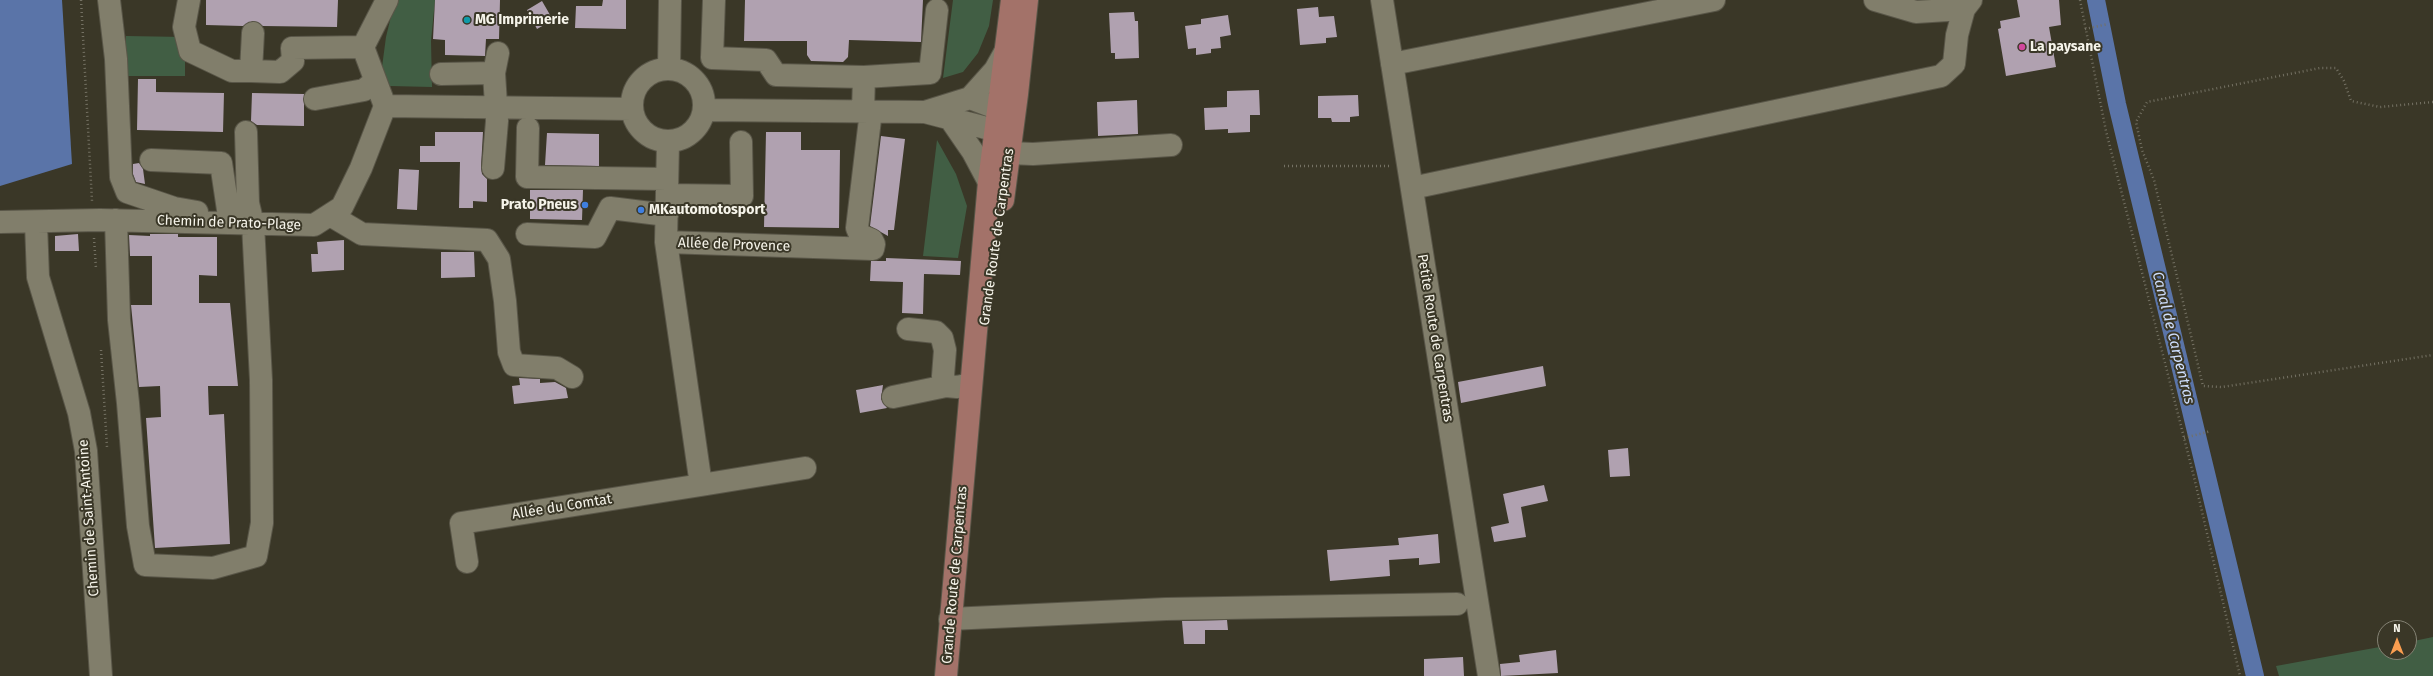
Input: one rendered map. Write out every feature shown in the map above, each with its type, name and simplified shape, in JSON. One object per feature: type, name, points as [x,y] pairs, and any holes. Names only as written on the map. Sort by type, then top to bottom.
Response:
[{"type":"main road","points":[[1001,117],[1005,52],[1012,0]]},
{"type":"main road","name":"Grande Route de Carpentras","points":[[964,474],[971,384],[998,179],[1009,153],[1027,0]]},
{"type":"main road","name":"Grande Route de Carpentras","points":[[946,676],[964,474],[998,179]]},
{"type":"street","points":[[109,0],[116,59],[121,177],[127,192],[174,208],[211,215],[225,223]]},
{"type":"street","points":[[188,0],[184,26],[190,51],[232,71],[280,72],[293,61],[292,48],[363,47]]},
{"type":"street","points":[[387,0],[363,47],[385,106],[632,109]]},
{"type":"street","points":[[669,69],[670,0]]},
{"type":"street","points":[[714,0],[712,58],[766,60],[776,75],[864,77],[930,73],[937,10]]},
{"type":"street","name":"Petite Route de Carpentras","points":[[1382,0],[1489,676]]},
{"type":"street","points":[[1392,64],[1714,0]]},
{"type":"street","points":[[1412,188],[1941,76],[1954,64],[1957,35],[1968,4],[1916,12],[1875,0]]},
{"type":"street","points":[[251,71],[252,33]]},
{"type":"street","points":[[925,112],[970,98],[995,70],[1005,52]]},
{"type":"street","points":[[441,74],[496,63],[495,107],[497,121],[493,168]]},
{"type":"street","points":[[669,69],[681,71],[691,77],[699,86],[704,98],[705,110],[702,120],[692,132],[678,140],[668,142],[657,140],[644,132],[634,119],[632,109],[633,97],[638,86],[646,76],[657,71],[669,69]]},
{"type":"street","points":[[864,77],[867,111]]},
{"type":"street","points":[[315,99],[364,90],[375,81]]},
{"type":"street","points":[[998,179],[1001,117],[1017,94]]},
{"type":"street","points":[[970,98],[1001,117]]},
{"type":"street","name":"Chemin de Prato-Plage","points":[[0,222],[36,223],[116,220],[314,225],[342,207],[361,168],[385,106]]},
{"type":"street","points":[[705,110],[925,112],[951,120],[1001,117]]},
{"type":"street","name":"Allée de Provence","points":[[668,142],[666,242],[872,249],[874,244],[872,240],[860,235],[857,228],[867,111]]},
{"type":"street","points":[[951,120],[973,152],[998,179]]},
{"type":"street","points":[[528,128],[527,177],[667,196],[742,196],[741,142]]},
{"type":"street","points":[[116,220],[119,320],[128,403],[138,526],[145,564],[213,568],[256,556],[262,523],[261,380],[253,224],[248,203],[246,132]]},
{"type":"street","points":[[1009,153],[1033,154],[1171,145]]},
{"type":"street","points":[[151,160],[221,162],[225,223]]},
{"type":"street","points":[[527,234],[595,237],[610,208],[667,196]]},
{"type":"street","points":[[330,215],[362,234],[487,240],[499,259],[505,300],[509,352],[514,365],[557,368],[572,377]]},
{"type":"street","name":"Chemin de Saint-Antoine","points":[[36,223],[38,277],[79,413],[86,451],[101,676]]},
{"type":"street","points":[[666,242],[701,485]]},
{"type":"street","points":[[908,329],[936,332],[942,338],[945,350],[943,376],[946,386]]},
{"type":"street","points":[[893,397],[946,386],[957,387],[971,384]]},
{"type":"street","name":"Allée du Comtat","points":[[467,562],[461,523],[805,468]]},
{"type":"street","points":[[950,619],[1166,610],[1457,604]]},
{"type":"path","points":[[2080,0],[2120,187],[2141,263],[2184,438],[2240,676]]},
{"type":"path","points":[[2085,29],[2108,24]]},
{"type":"path","points":[[2433,102],[2380,107],[2351,101],[2344,81],[2336,68],[2320,68],[2147,102],[2136,122],[2142,150],[2156,188],[2203,386],[2222,387],[2433,355]]},
{"type":"path","points":[[1284,166],[1408,166]]},
{"type":"path","points":[[2184,438],[2211,431]]},
{"type":"green space","points":[[398,0],[435,0],[431,41],[432,87],[390,86],[384,80],[382,67],[386,37],[393,8]]},
{"type":"green space","points":[[953,0],[993,0],[989,26],[978,53],[963,72],[943,78]]},
{"type":"green space","points":[[126,36],[185,37],[185,76],[126,76]]},
{"type":"green space","points":[[937,140],[956,174],[967,206],[958,258],[923,256]]},
{"type":"green space","points":[[2433,637],[2433,676],[2279,676],[2276,666],[2377,647],[2377,660],[2417,660],[2417,640]]},
{"type":"water","points":[[0,0],[62,0],[72,164],[0,186]]},
{"type":"building","points":[[206,0],[338,0],[337,27],[263,26],[253,21],[243,26],[206,25]]},
{"type":"building","name":"MG Imprimerie","points":[[435,0],[500,0],[499,39],[486,39],[485,56],[445,55],[445,40],[433,39]]},
{"type":"building","points":[[603,0],[626,0],[626,29],[575,28],[576,6],[602,6]]},
{"type":"building","points":[[745,0],[923,0],[921,42],[849,40],[848,57],[843,62],[811,61],[807,55],[807,41],[744,41]]},
{"type":"building","name":"La paysane","points":[[2017,0],[2059,0],[2061,25],[2049,27],[2056,67],[2006,76],[1998,29],[2001,28],[2000,21],[2020,17]]},
{"type":"building","points":[[542,1],[553,20],[537,29],[527,10]]},
{"type":"building","points":[[1318,7],[1319,17],[1334,16],[1337,37],[1326,38],[1326,43],[1300,45],[1297,9]]},
{"type":"building","points":[[1134,12],[1135,21],[1138,21],[1139,58],[1115,59],[1115,53],[1111,53],[1109,13]]},
{"type":"building","points":[[1228,15],[1231,35],[1220,37],[1221,48],[1211,49],[1211,53],[1196,55],[1196,48],[1188,49],[1185,26],[1201,24],[1201,19]]},
{"type":"building","points":[[138,79],[156,79],[156,92],[224,93],[223,132],[137,130]]},
{"type":"building","points":[[1259,90],[1260,115],[1250,115],[1250,132],[1228,133],[1228,129],[1205,130],[1204,108],[1227,107],[1227,91]]},
{"type":"building","points":[[252,93],[304,94],[304,126],[257,125],[251,121]]},
{"type":"building","points":[[1358,95],[1359,116],[1350,117],[1350,122],[1332,122],[1331,118],[1318,118],[1318,96]]},
{"type":"building","points":[[1137,100],[1138,134],[1098,136],[1097,102]]},
{"type":"building","points":[[435,132],[483,132],[481,167],[482,174],[487,179],[487,202],[473,201],[473,208],[459,208],[460,162],[420,162],[420,146],[435,146]]},
{"type":"building","points":[[766,132],[801,132],[801,150],[840,150],[839,228],[764,227]]},
{"type":"building","points":[[547,133],[599,134],[599,166],[545,165]]},
{"type":"building","points":[[881,136],[905,139],[894,230],[888,230],[888,236],[870,226]]},
{"type":"building","points":[[139,163],[143,169],[145,184],[136,182],[133,174],[133,164]]},
{"type":"building","points":[[399,169],[419,170],[417,210],[397,209]]},
{"type":"building","points":[[530,190],[583,190],[582,220],[530,219]]},
{"type":"building","points":[[78,234],[79,251],[55,251],[55,236]]},
{"type":"building","points":[[150,234],[178,234],[178,237],[217,237],[217,276],[199,275],[199,303],[230,303],[238,386],[208,386],[209,415],[224,414],[230,544],[155,548],[146,418],[161,417],[160,386],[139,387],[131,305],[152,305],[152,256],[130,256],[129,235],[150,236]]},
{"type":"building","points":[[344,240],[344,270],[312,272],[311,254],[318,254],[317,242]]},
{"type":"building","points":[[441,252],[474,252],[475,277],[441,278]]},
{"type":"building","points":[[886,258],[961,261],[960,275],[924,274],[923,314],[902,313],[903,282],[870,281],[871,261],[886,261]]},
{"type":"building","points":[[1543,366],[1546,386],[1461,403],[1458,382]]},
{"type":"building","points":[[519,378],[540,379],[540,383],[555,382],[566,388],[568,398],[514,404],[512,386],[520,385]]},
{"type":"building","points":[[883,385],[881,399],[887,408],[860,413],[856,390]]},
{"type":"building","points":[[1628,448],[1630,476],[1610,477],[1608,450]]},
{"type":"building","points":[[1544,485],[1548,501],[1521,507],[1526,537],[1494,542],[1491,527],[1509,523],[1503,494]]},
{"type":"building","points":[[1438,534],[1440,563],[1419,565],[1419,558],[1389,560],[1390,576],[1330,581],[1327,550],[1399,545],[1398,538]]},
{"type":"building","points":[[1227,620],[1228,630],[1205,630],[1205,644],[1184,644],[1182,621]]},
{"type":"building","points":[[1556,650],[1558,673],[1501,676],[1500,664],[1520,662],[1519,655]]},
{"type":"building","points":[[1463,657],[1464,676],[1424,676],[1424,659]]},
{"type":"waterway","name":"Canal de Carpentras","points":[[2096,0],[2117,104],[2255,676]]},
{"type":"place","name":"MG Imprimerie","points":[[467,20]]},
{"type":"place","name":"La paysane","points":[[2022,47]]},
{"type":"place","name":"Prato Pneus","points":[[585,205]]},
{"type":"place","name":"MKautomotosport","points":[[641,210]]}]
